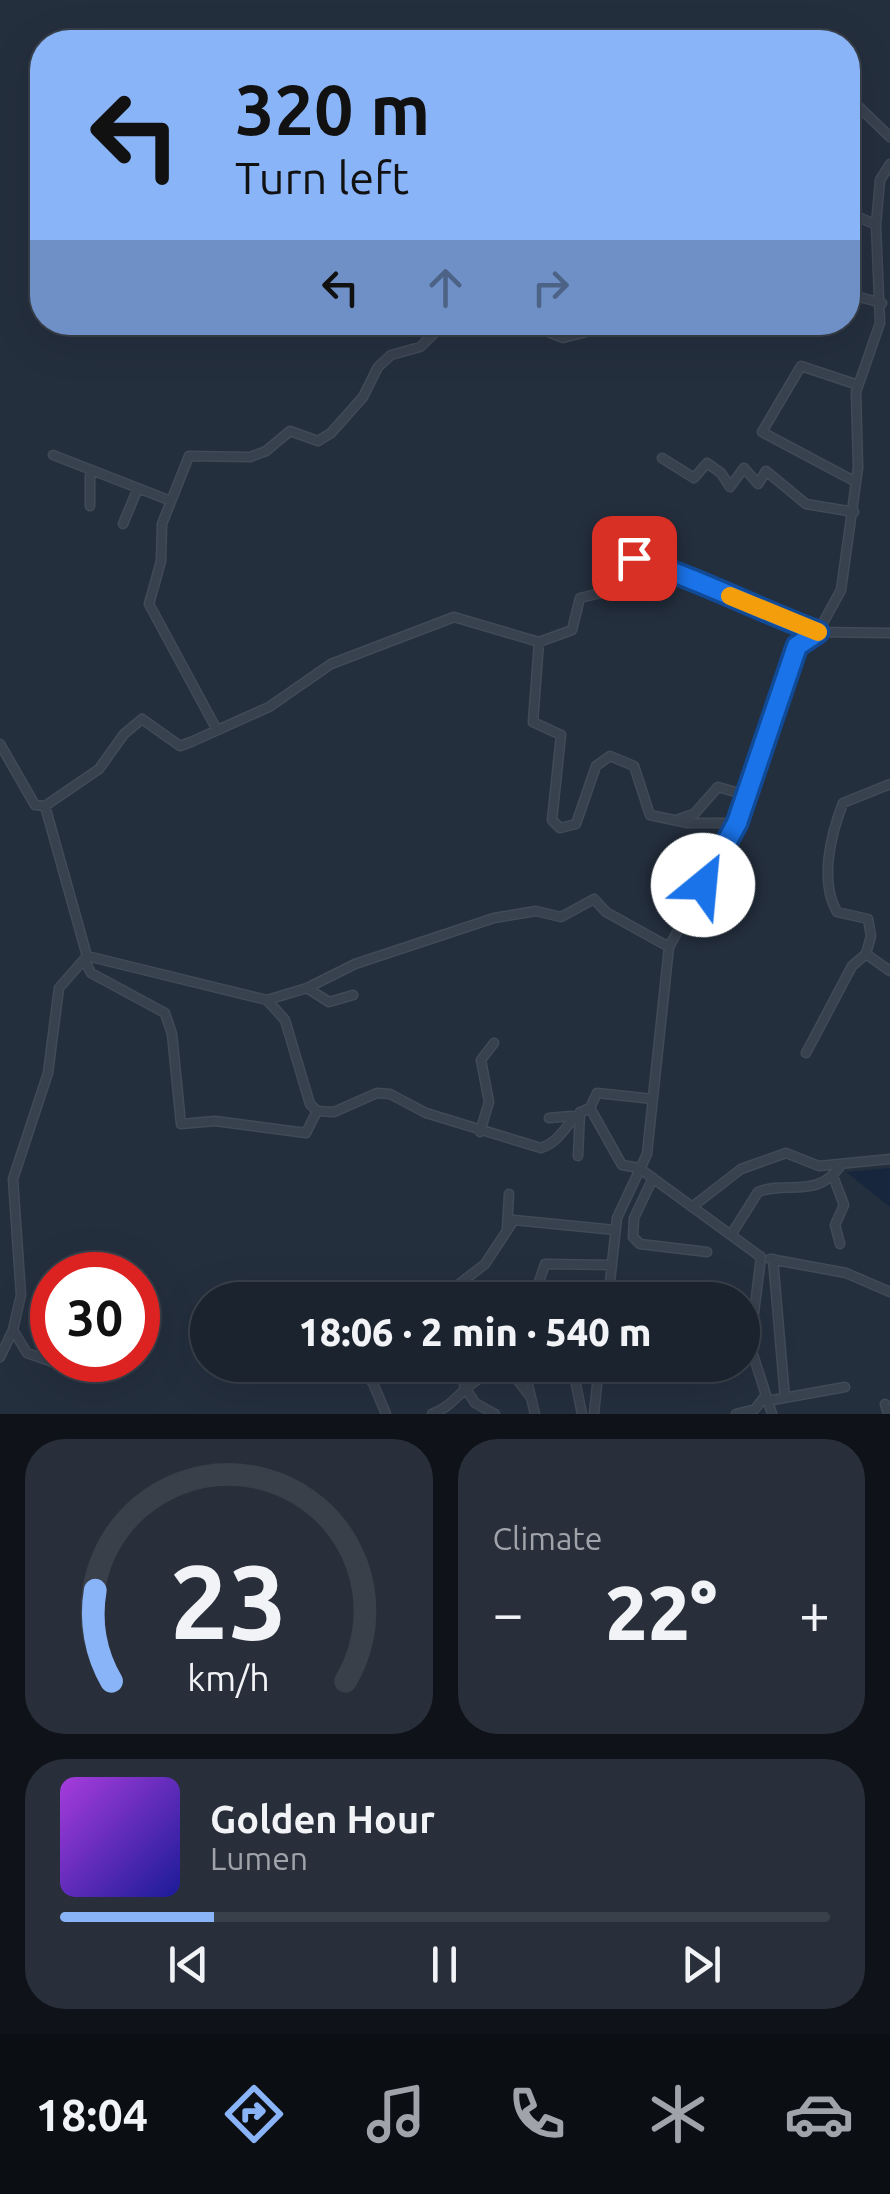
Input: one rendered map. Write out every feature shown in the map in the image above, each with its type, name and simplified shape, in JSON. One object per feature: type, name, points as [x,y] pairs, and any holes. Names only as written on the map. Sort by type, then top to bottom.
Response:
[{"type":"street","points":[[860,109],[890,137]]},
{"type":"street","points":[[610,1282],[615,1230],[647,1154],[669,948],[737,823],[797,646],[818,632],[840,590],[854,512],[858,384],[880,323],[876,224],[880,180],[890,164]]},
{"type":"street","points":[[860,220],[876,224]]},
{"type":"street","points":[[860,297],[882,303]]},
{"type":"street","points":[[217,730],[149,604],[160,561],[162,524],[189,456],[250,457],[266,451],[290,431],[318,440],[331,434],[364,397],[378,368],[392,355],[420,346],[432,335]]},
{"type":"street","points":[[856,482],[762,432],[801,366],[858,384]]},
{"type":"street","points":[[53,455],[171,501]]},
{"type":"street","points":[[662,458],[694,478],[707,464],[721,473],[730,487],[744,468],[758,484],[766,471],[774,473],[806,504],[854,512]]},
{"type":"street","points":[[90,470],[90,506]]},
{"type":"street","points":[[123,524],[138,488]]},
{"type":"street","points":[[0,744],[35,805],[46,806],[99,768],[142,719],[180,746],[269,707],[331,664],[454,617],[539,642],[572,630],[580,598],[609,591],[618,572],[634,558],[688,576],[752,607],[818,632],[890,633]]},
{"type":"street","points":[[539,642],[533,722],[561,735],[564,745],[552,820],[560,828],[576,824],[596,766],[610,756],[634,766],[650,815],[737,823]]},
{"type":"street","points":[[806,1053],[852,966],[866,954],[870,936],[868,919],[837,912],[828,896],[834,826],[843,802],[890,784]]},
{"type":"street","points":[[674,820],[694,814],[718,787],[746,795]]},
{"type":"street","points":[[46,806],[90,972],[165,1013],[172,1034],[181,1124],[215,1120],[306,1134],[316,1112]]},
{"type":"street","points":[[86,958],[267,1000],[308,988],[355,964],[494,918],[536,911],[561,917],[594,899],[606,912],[669,948]]},
{"type":"street","points":[[866,954],[890,972]]},
{"type":"street","points":[[0,1357],[14,1330],[22,1295],[13,1179],[48,1073],[59,988],[86,958]]},
{"type":"street","points":[[308,988],[329,1002],[354,995]]},
{"type":"street","points":[[267,1000],[285,1020],[310,1104],[316,1112]]},
{"type":"street","points":[[480,1132],[489,1102],[480,1060],[494,1043]]},
{"type":"street","points":[[316,1112],[334,1112],[377,1093],[390,1094],[480,1132],[541,1148],[562,1135],[575,1114]]},
{"type":"street","points":[[550,1118],[590,1108],[597,1093],[653,1099]]},
{"type":"street","points":[[590,1108],[622,1165],[639,1168],[761,1258],[846,1273],[890,1292]]},
{"type":"street","points":[[575,1114],[578,1156]]},
{"type":"street","points":[[692,1207],[741,1169],[786,1153],[819,1166],[890,1159]]},
{"type":"street","points":[[730,1235],[758,1192],[800,1191],[834,1176],[841,1165]]},
{"type":"street","points":[[834,1176],[844,1205],[835,1225],[840,1244]]},
{"type":"street","points":[[653,1178],[634,1218],[633,1237],[640,1244],[707,1252]]},
{"type":"street","points":[[0,1182],[13,1179]]},
{"type":"street","points":[[508,1228],[509,1194]]},
{"type":"street","points":[[462,1282],[485,1264],[514,1220],[615,1230]]},
{"type":"street","points":[[761,1258],[750,1345],[772,1414]]},
{"type":"street","points":[[773,1260],[785,1398]]},
{"type":"street","points":[[538,1282],[545,1264],[612,1266]]},
{"type":"street","points":[[14,1330],[30,1355]]},
{"type":"street","points":[[435,1414],[450,1405],[464,1386],[480,1378],[512,1372],[530,1396]]},
{"type":"street","points":[[372,1382],[386,1414]]},
{"type":"street","points":[[527,1382],[535,1414]]},
{"type":"street","points":[[575,1382],[582,1414]]},
{"type":"street","points":[[593,1413],[597,1382]]},
{"type":"street","points":[[464,1386],[475,1403],[495,1414]]},
{"type":"street","points":[[736,1414],[756,1409],[766,1399],[844,1388]]},
{"type":"street","points":[[885,1404],[888,1414]]},
{"type":"street","points":[[450,1405],[456,1414]]},
{"type":"water","points":[[890,1168],[890,1207],[846,1172]]},
{"type":"slow traffic","points":[[730,596],[818,632]]},
{"type":"route","points":[[634,558],[688,576],[752,607],[818,632],[797,646],[737,823],[703,885]]}]
